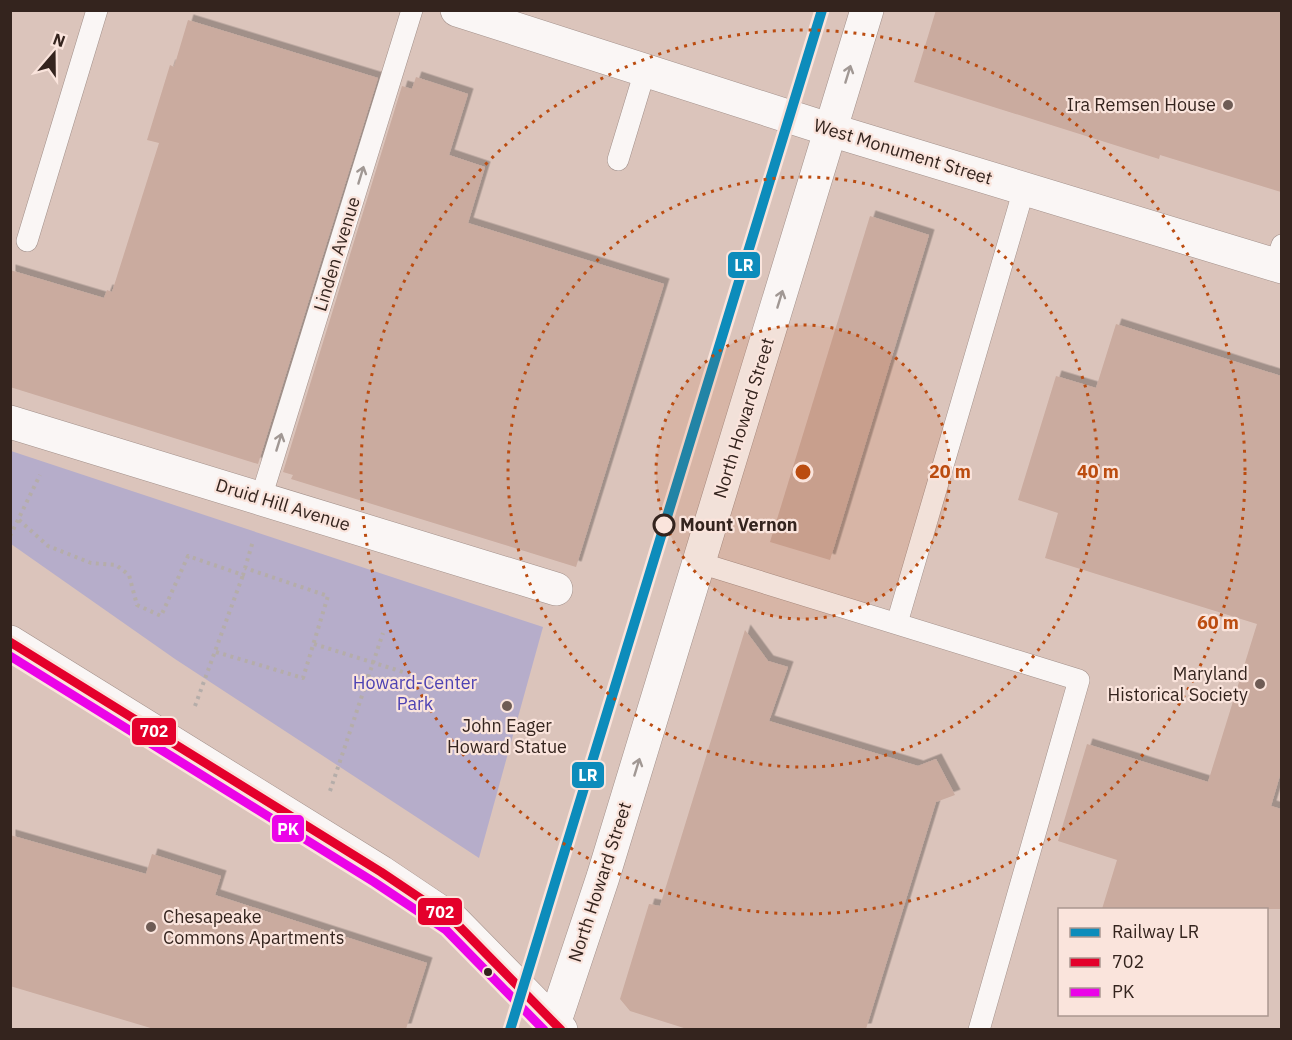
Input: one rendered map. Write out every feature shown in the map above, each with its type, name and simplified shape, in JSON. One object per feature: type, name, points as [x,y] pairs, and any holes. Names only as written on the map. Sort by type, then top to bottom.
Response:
[{"type":"main road","name":"West Monument Street","points":[[457,10],[831,130],[1024,189],[1279,259]]},
{"type":"main road","name":"North Howard Street","points":[[556,1027],[867,10]]},
{"type":"main road","name":"Druid Hill Avenue","points":[[10,422],[556,589]]},
{"type":"main road","points":[[10,642],[381,872],[454,921],[556,1027]]},
{"type":"lane","points":[[27,241],[97,10]]},
{"type":"lane","name":"Linden Avenue","points":[[261,498],[412,10]]},
{"type":"lane","points":[[618,160],[645,71]]},
{"type":"lane","points":[[897,623],[1024,189]]},
{"type":"lane","points":[[700,562],[1079,680],[979,1029]]},
{"type":"path","points":[[10,537],[55,436]]},
{"type":"path","points":[[19,520],[48,546],[91,563],[116,565],[129,575],[137,605],[162,616],[188,556],[229,569]]},
{"type":"path","points":[[216,652],[303,678],[328,596],[244,568]]},
{"type":"path","points":[[193,712],[243,575]]},
{"type":"path","points":[[330,793],[383,633]]},
{"type":"path","points":[[314,644],[403,672]]},
{"type":"green space","name":"Howard-Center Park","points":[[11,451],[543,627],[479,858],[175,659],[11,544]]},
{"type":"building","points":[[936,10],[1281,10],[1281,192],[1160,155],[1159,159],[914,82]]},
{"type":"building","points":[[188,20],[378,78],[258,464],[10,387],[10,270],[104,298],[107,290],[112,292],[159,143],[147,140],[170,65],[174,67]]},
{"type":"building","points":[[416,77],[468,94],[449,155],[485,167],[468,223],[664,284],[576,567],[291,479],[293,475],[283,472],[402,86],[412,89]]},
{"type":"building","points":[[870,216],[929,235],[830,560],[770,542]]},
{"type":"building","name":"Maryland Historical Society","points":[[1116,324],[1281,376],[1281,772],[1271,806],[1281,809],[1281,909],[1102,908],[1117,860],[1058,841],[1087,744],[1208,782],[1257,624],[1045,558],[1058,513],[1018,500],[1056,376],[1096,388]]},
{"type":"building","points":[[745,630],[768,661],[788,667],[769,721],[918,766],[936,759],[955,795],[936,802],[866,1029],[687,1029],[630,1011],[620,999],[649,904],[660,906]]},
{"type":"building","name":"Chesapeake Commons Apartments","points":[[10,835],[146,874],[152,854],[221,876],[215,895],[427,963],[406,1029],[154,1029],[10,986]]},
{"type":"rail line","name":"LR","points":[[510,1030],[822,10]]},
{"type":"transit line","name":"702","points":[[10,642],[381,872],[454,921],[561,1030]]},
{"type":"transit line","name":"PK","points":[[10,656],[374,882],[446,930],[544,1030]]},
{"type":"place","name":"Ira Remsen House","points":[[1228,105]]},
{"type":"place","name":"Mount Vernon","points":[[664,525]]},
{"type":"place","name":"Maryland Historical Society","points":[[1260,684]]},
{"type":"place","name":"John Eager Howard Statue","points":[[507,706]]},
{"type":"place","name":"Chesapeake Commons Apartments","points":[[151,927]]}]
